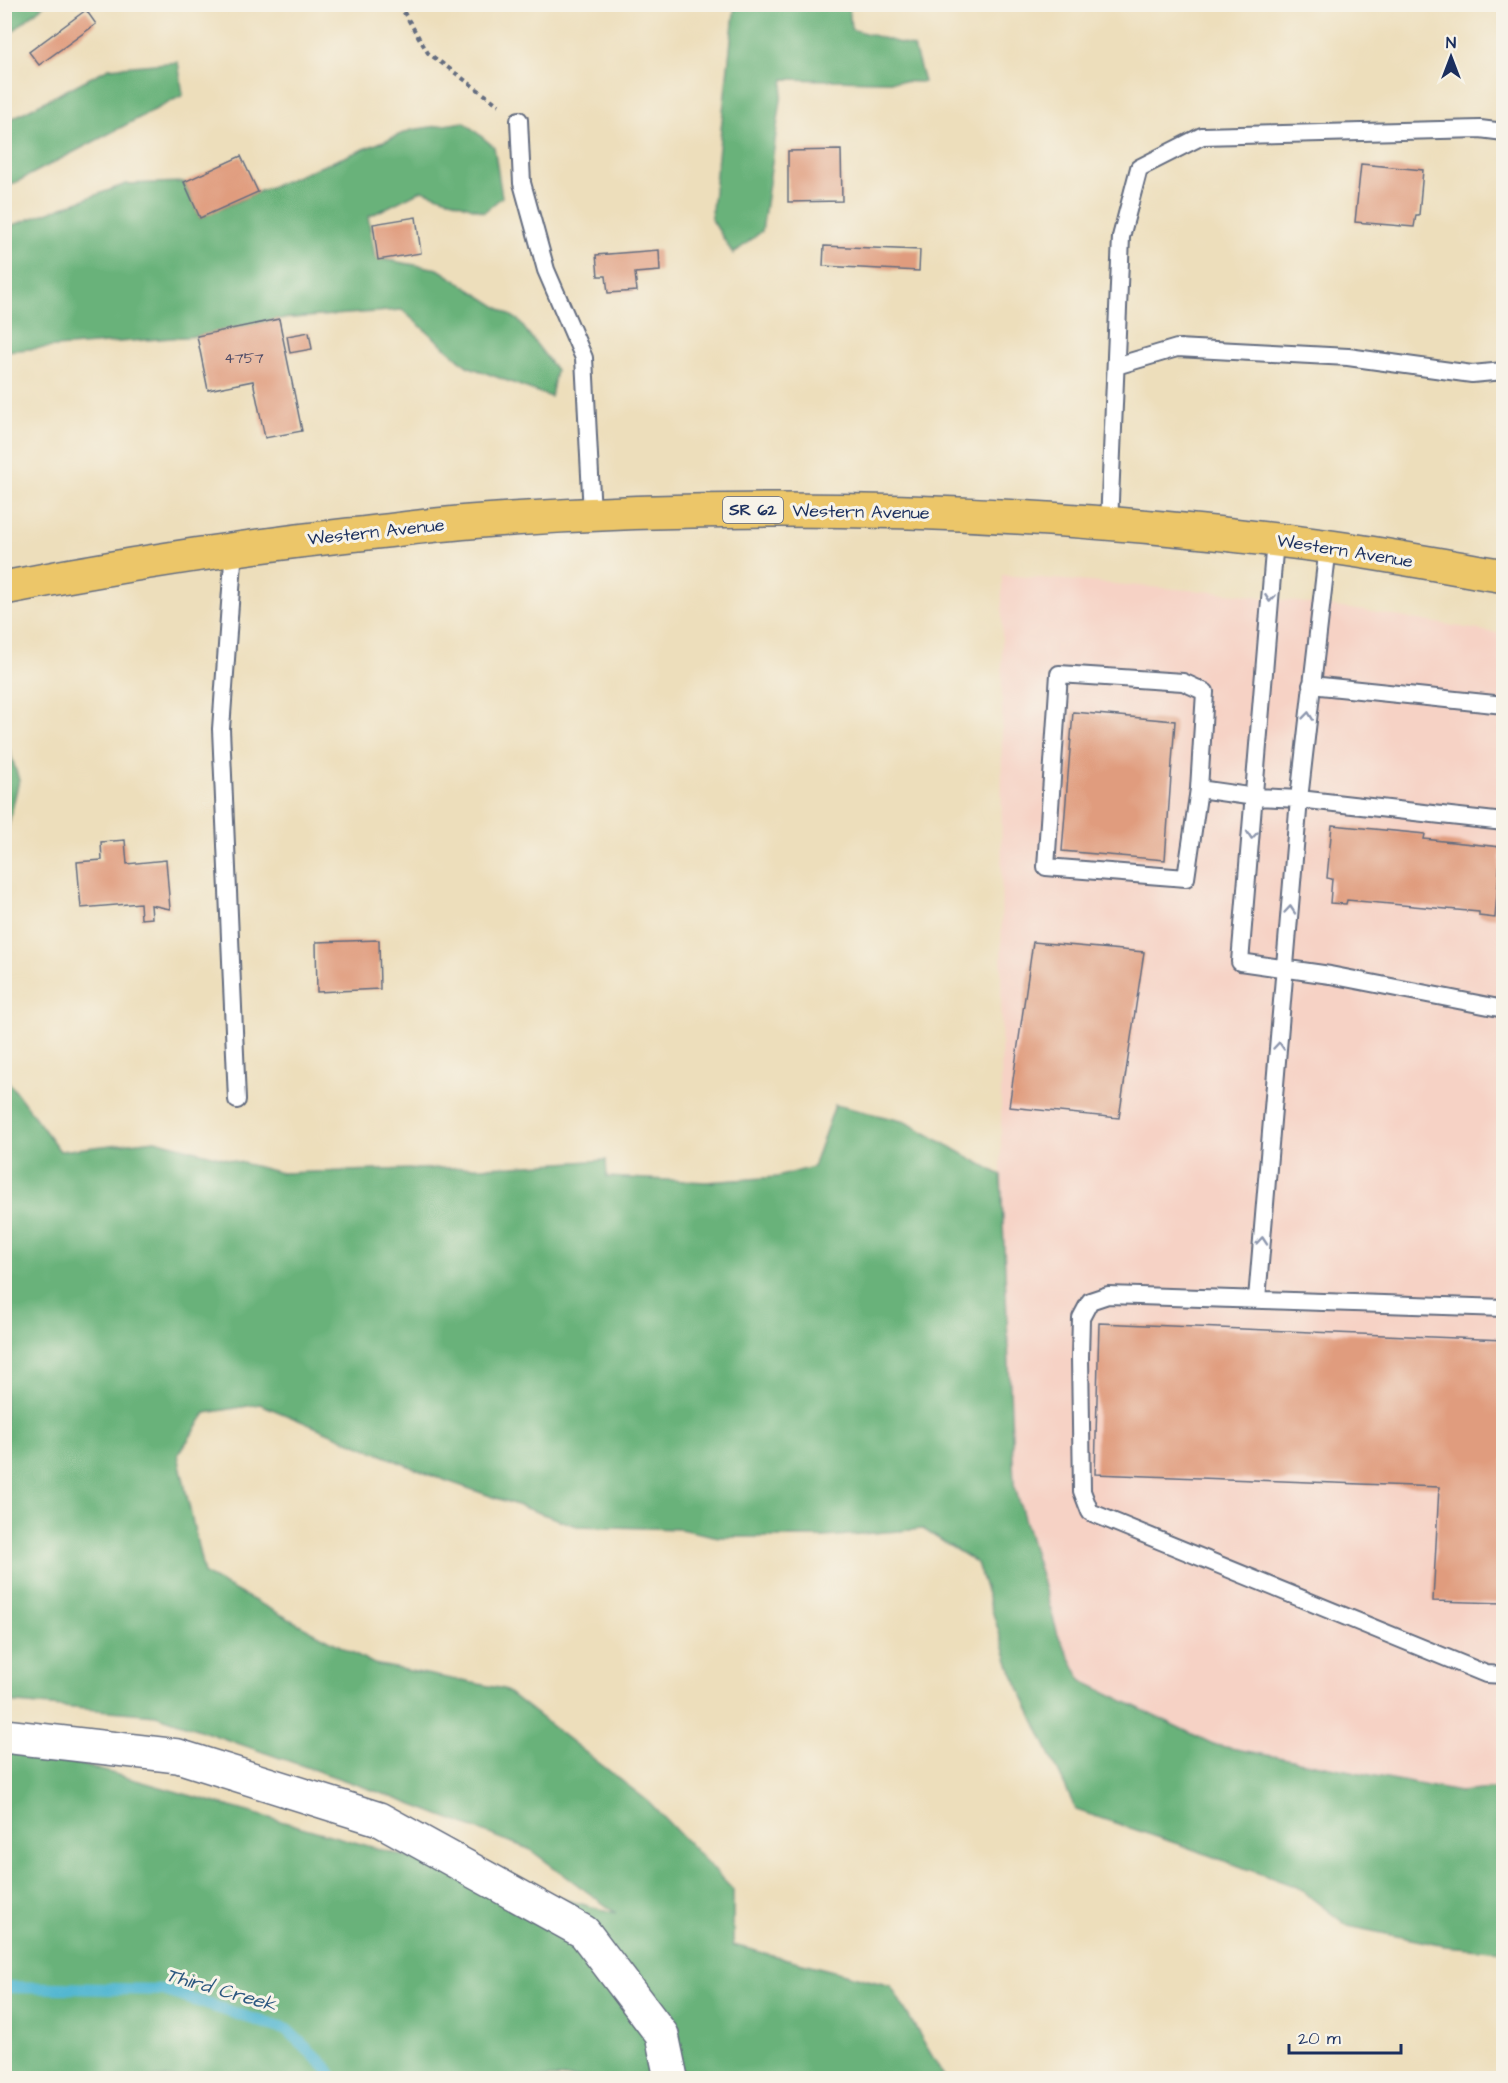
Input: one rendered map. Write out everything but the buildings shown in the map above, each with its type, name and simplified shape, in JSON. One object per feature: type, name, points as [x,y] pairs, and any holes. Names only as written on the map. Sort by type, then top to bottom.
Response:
[{"type":"main road","name":"Western Avenue","points":[[4,588],[101,569],[234,548],[466,522],[592,514],[740,510],[922,513],[1110,524],[1328,546],[1503,576]]},
{"type":"street","points":[[4,1736],[178,1756],[379,1818],[584,1932],[662,2035],[672,2079]]},
{"type":"lane","points":[[519,120],[522,183],[546,270],[584,358],[592,514]]},
{"type":"lane","points":[[1110,524],[1121,237],[1139,168],[1202,136],[1480,129],[1503,132]]},
{"type":"lane","points":[[1116,366],[1177,348],[1348,357],[1473,374],[1503,372]]},
{"type":"lane","points":[[1275,540],[1240,962],[1330,975],[1503,1009]]},
{"type":"lane","points":[[1257,1299],[1299,799],[1328,546]]},
{"type":"lane","points":[[234,548],[221,729],[237,1100]]},
{"type":"lane","points":[[1059,674],[1183,682],[1205,692],[1199,789],[1186,878],[1046,867],[1059,674]]},
{"type":"lane","points":[[1311,685],[1503,705]]},
{"type":"lane","points":[[1199,789],[1255,797],[1299,799],[1503,822]]},
{"type":"lane","points":[[1503,1308],[1108,1295],[1090,1301],[1081,1318],[1080,1357],[1082,1491],[1090,1512],[1486,1674],[1503,1675]]},
{"type":"path","points":[[399,4],[428,54],[519,120]]},
{"type":"shaded area","points":[[1002,575],[1239,594],[1365,611],[1503,634],[1503,1788],[1459,1792],[1215,1745],[1082,1681],[1058,1635],[1014,1484],[1001,1175]]},
{"type":"green space","points":[[5,4],[44,4],[44,5],[5,38]]},
{"type":"green space","points":[[735,5],[849,5],[851,29],[914,47],[924,82],[784,79],[762,231],[733,254],[711,218]]},
{"type":"green space","points":[[178,62],[183,95],[5,188],[5,122],[109,68]]},
{"type":"green space","points":[[464,122],[494,147],[502,197],[484,212],[422,190],[368,217],[375,258],[438,269],[518,320],[556,370],[551,397],[467,366],[402,310],[279,319],[197,336],[5,351],[5,228],[126,184],[184,182],[200,218],[411,130]]},
{"type":"green space","points":[[5,739],[19,780],[5,840]]},
{"type":"green space","points":[[4,1076],[60,1151],[155,1140],[281,1173],[513,1166],[606,1160],[607,1177],[707,1182],[777,1177],[813,1167],[835,1105],[906,1122],[1001,1175],[1014,1484],[1058,1635],[1082,1681],[1215,1745],[1459,1792],[1503,1788],[1503,1951],[1445,1946],[1348,1926],[1297,1887],[1076,1810],[1011,1670],[977,1563],[923,1529],[824,1537],[719,1537],[680,1529],[577,1526],[430,1475],[260,1404],[206,1413],[178,1455],[204,1574],[374,1664],[504,1689],[649,1802],[733,1890],[733,1945],[891,1986],[945,2078],[5,2078],[5,1743],[492,1881],[616,1913],[529,1849],[384,1794],[156,1715],[5,1702]]},
{"type":"waterway","name":"Third Creek","points":[[4,1987],[163,1990],[287,2030],[327,2068],[333,2078]]}]
